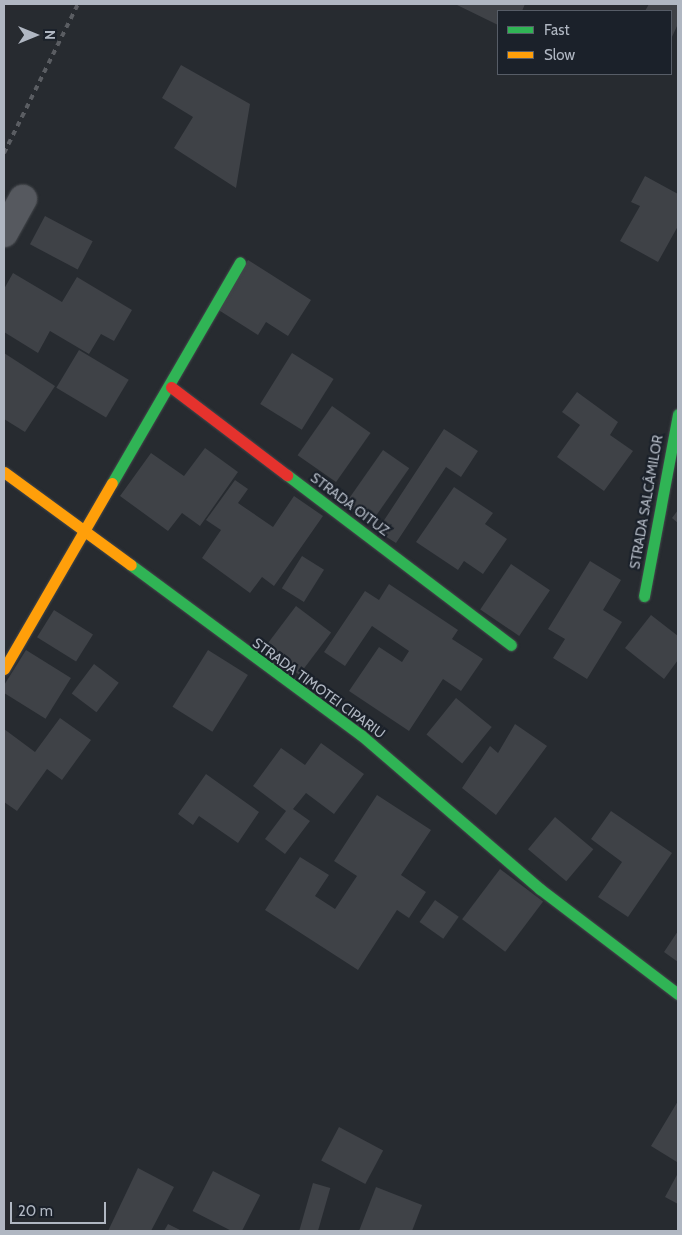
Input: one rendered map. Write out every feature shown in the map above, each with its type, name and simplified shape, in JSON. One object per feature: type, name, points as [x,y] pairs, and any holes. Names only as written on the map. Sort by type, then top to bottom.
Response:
[{"type":"street","points":[[4,233],[22,199]]},
{"type":"street","points":[[4,669],[84,534],[115,474],[171,387],[240,262]]},
{"type":"street","name":"STRADA OITUZ","points":[[171,387],[512,645]]},
{"type":"street","name":"STRADA SALCÂMILOR","points":[[644,596],[678,414]]},
{"type":"street","name":"STRADA TIMOTEI CIPARIU","points":[[4,472],[84,534],[361,734],[540,889],[678,994]]},
{"type":"building","points":[[455,4],[525,4],[522,10],[497,10],[497,25]]},
{"type":"building","points":[[649,4],[678,4],[678,24],[672,37],[672,10],[646,10]]},
{"type":"building","points":[[181,65],[250,104],[236,188],[174,148],[193,117],[162,98]]},
{"type":"building","points":[[645,176],[678,194],[678,226],[658,262],[620,241],[640,206],[631,202]]},
{"type":"building","points":[[45,216],[93,241],[78,270],[30,244]]},
{"type":"building","points":[[248,260],[311,300],[288,336],[266,322],[258,335],[217,309]]},
{"type":"building","points":[[13,273],[62,302],[77,277],[132,310],[114,341],[101,334],[89,354],[50,331],[38,353],[4,332],[4,289]]},
{"type":"building","points":[[79,350],[129,380],[106,418],[56,388]]},
{"type":"building","points":[[4,353],[55,386],[25,432],[4,419]]},
{"type":"building","points":[[292,353],[334,379],[302,430],[260,404]]},
{"type":"building","points":[[577,392],[618,422],[610,435],[633,451],[604,491],[557,457],[580,425],[562,412]]},
{"type":"building","points":[[332,406],[371,433],[336,482],[298,455]]},
{"type":"building","points":[[444,429],[478,451],[461,477],[446,467],[396,543],[377,531]]},
{"type":"building","points":[[205,448],[238,472],[200,526],[182,513],[168,531],[120,496],[151,453],[184,476]]},
{"type":"building","points":[[383,450],[409,468],[372,522],[346,503]]},
{"type":"building","points":[[235,480],[248,489],[238,503],[273,527],[294,496],[323,516],[274,586],[262,577],[250,593],[202,558],[221,530],[206,520]]},
{"type":"building","points":[[454,487],[493,513],[485,524],[507,539],[483,574],[464,561],[458,570],[416,542]]},
{"type":"building","points":[[678,510],[678,523],[672,518]]},
{"type":"building","points":[[302,556],[324,570],[304,602],[282,588]]},
{"type":"building","points":[[590,561],[621,580],[603,610],[622,622],[587,679],[553,658],[565,639],[548,629]]},
{"type":"building","points":[[511,564],[550,590],[519,636],[480,610]]},
{"type":"building","points":[[389,584],[458,630],[452,639],[483,659],[461,691],[443,679],[409,731],[349,691],[379,647],[402,662],[409,651],[372,626],[345,666],[324,652],[365,591],[379,600]]},
{"type":"building","points":[[296,606],[331,632],[299,675],[264,648]]},
{"type":"building","points":[[54,610],[93,634],[76,662],[37,637]]},
{"type":"building","points":[[651,615],[678,636],[678,660],[664,679],[625,648]]},
{"type":"building","points":[[26,650],[71,678],[46,719],[4,693],[4,685]]},
{"type":"building","points":[[208,650],[248,675],[212,732],[172,707]]},
{"type":"building","points":[[94,664],[119,683],[96,712],[72,694]]},
{"type":"building","points":[[456,698],[492,727],[462,763],[426,735]]},
{"type":"building","points":[[60,718],[91,740],[62,780],[47,769],[17,811],[4,802],[4,729],[35,752]]},
{"type":"building","points":[[515,724],[547,746],[496,815],[462,788],[490,746],[498,753]]},
{"type":"building","points":[[321,743],[364,774],[334,814],[306,793],[293,809],[310,821],[285,854],[265,839],[286,811],[253,786],[281,748],[305,765]]},
{"type":"building","points":[[206,774],[259,812],[238,843],[199,816],[193,825],[178,814]]},
{"type":"building","points":[[377,795],[431,830],[401,875],[426,892],[409,918],[397,910],[358,970],[265,910],[300,857],[329,875],[315,896],[335,909],[357,876],[334,861]]},
{"type":"building","points":[[611,811],[672,853],[628,917],[598,897],[622,862],[591,839]]},
{"type":"building","points":[[555,817],[593,849],[566,881],[528,849]]},
{"type":"building","points":[[500,869],[543,901],[505,952],[462,919]]},
{"type":"building","points":[[435,900],[459,917],[443,939],[420,922]]},
{"type":"building","points":[[678,931],[678,962],[664,952]]},
{"type":"building","points":[[678,1101],[678,1159],[677,1162],[651,1146]]},
{"type":"building","points":[[339,1127],[383,1150],[365,1184],[321,1161]]},
{"type":"building","points":[[138,1168],[174,1187],[151,1231],[108,1231]]},
{"type":"building","points":[[213,1171],[260,1195],[242,1231],[232,1231],[193,1211]]},
{"type":"building","points":[[678,1173],[678,1204],[665,1197]]},
{"type":"building","points":[[313,1183],[330,1188],[318,1231],[299,1231]]},
{"type":"building","points":[[376,1187],[422,1205],[412,1231],[359,1231]]},
{"type":"building","points":[[168,1224],[182,1231],[164,1231]]},
{"type":"railway","points":[[4,153],[78,4]]},
{"type":"traffic: fast","points":[[112,483],[240,262]]},
{"type":"traffic: fast","points":[[644,596],[678,414]]},
{"type":"traffic: fast","points":[[287,475],[511,645]]},
{"type":"traffic: fast","points":[[131,565],[361,735],[540,889],[678,994]]},
{"type":"traffic: slow","points":[[4,472],[131,565]]},
{"type":"traffic: slow","points":[[4,669],[112,483]]},
{"type":"traffic: jam","points":[[171,387],[287,475]]}]
